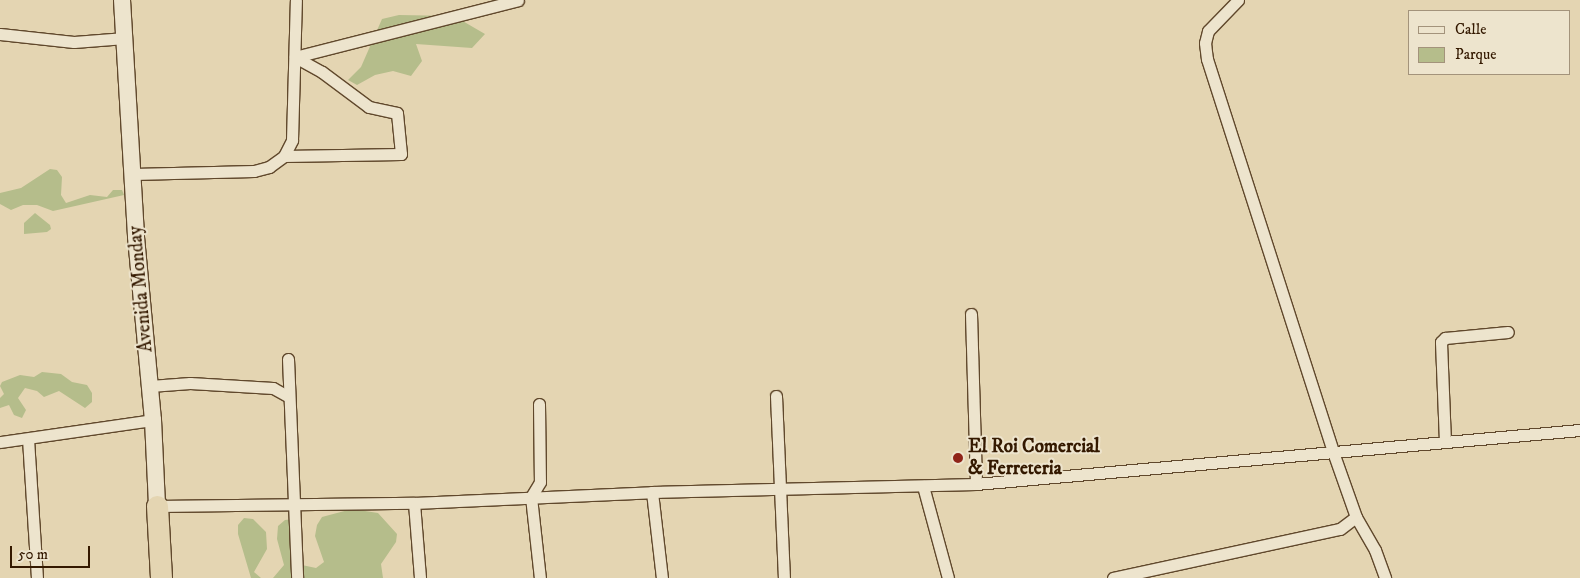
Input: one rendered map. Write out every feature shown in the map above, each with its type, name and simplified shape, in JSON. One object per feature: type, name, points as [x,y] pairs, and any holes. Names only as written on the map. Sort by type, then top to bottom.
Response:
[{"type":"highway","name":"Avenida Monday","points":[[157,506],[161,578]]},
{"type":"main road","name":"Avenida Monday","points":[[122,0],[133,174],[153,420],[157,506]]},
{"type":"street","points":[[133,174],[254,171],[270,167],[284,156],[292,140],[296,0]]},
{"type":"street","points":[[295,57],[518,0]]},
{"type":"street","points":[[1238,0],[1208,32],[1205,43],[1208,59],[1333,452],[1356,517],[1375,550],[1385,578]]},
{"type":"street","points":[[0,34],[74,42],[125,38]]},
{"type":"street","points":[[284,156],[401,154],[397,113],[369,107],[322,72],[295,57]]},
{"type":"street","points":[[970,314],[976,484]]},
{"type":"street","points":[[1445,442],[1441,342],[1446,338],[1508,332]]},
{"type":"street","points":[[288,359],[297,578]]},
{"type":"street","points":[[150,386],[190,384],[273,388],[289,397]]},
{"type":"street","points":[[776,396],[784,578]]},
{"type":"street","points":[[539,404],[540,482],[531,497],[540,578]]},
{"type":"street","points":[[0,442],[153,420]]},
{"type":"street","points":[[157,506],[294,506],[414,503],[652,492],[976,484],[1580,430]]},
{"type":"street","points":[[28,439],[37,578]]},
{"type":"street","points":[[923,486],[948,578]]},
{"type":"street","points":[[652,492],[662,578]]},
{"type":"street","points":[[414,503],[420,578]]},
{"type":"street","points":[[1113,578],[1340,529],[1356,517]]},
{"type":"green space","points":[[399,15],[454,16],[485,34],[472,48],[416,44],[422,61],[411,76],[393,71],[375,75],[357,85],[348,80],[361,67],[382,19]]},
{"type":"green space","points":[[50,169],[57,170],[62,177],[61,195],[66,203],[90,195],[107,197],[113,190],[122,190],[124,195],[53,211],[37,205],[23,205],[11,210],[0,204],[0,193],[21,188]]},
{"type":"green space","points":[[35,213],[50,225],[51,229],[47,232],[24,234],[24,223]]},
{"type":"green space","points":[[42,372],[61,374],[72,382],[87,385],[92,393],[92,402],[85,408],[59,391],[44,397],[37,391],[25,388],[18,398],[26,410],[22,418],[14,415],[9,405],[0,408],[0,398],[4,394],[0,386],[2,382],[20,375],[34,377]]},
{"type":"green space","points":[[352,509],[378,513],[397,534],[396,542],[381,564],[383,578],[273,578],[284,565],[277,539],[278,526],[285,520],[294,519],[301,526],[301,535],[290,550],[290,558],[297,564],[316,568],[324,562],[315,536],[317,525],[322,517]]},
{"type":"green space","points":[[244,518],[253,519],[266,532],[267,549],[254,572],[261,578],[251,578],[238,534],[238,525]]},
{"type":"place","name":"El Roi Comercial & Ferreteria","points":[[958,458]]}]
